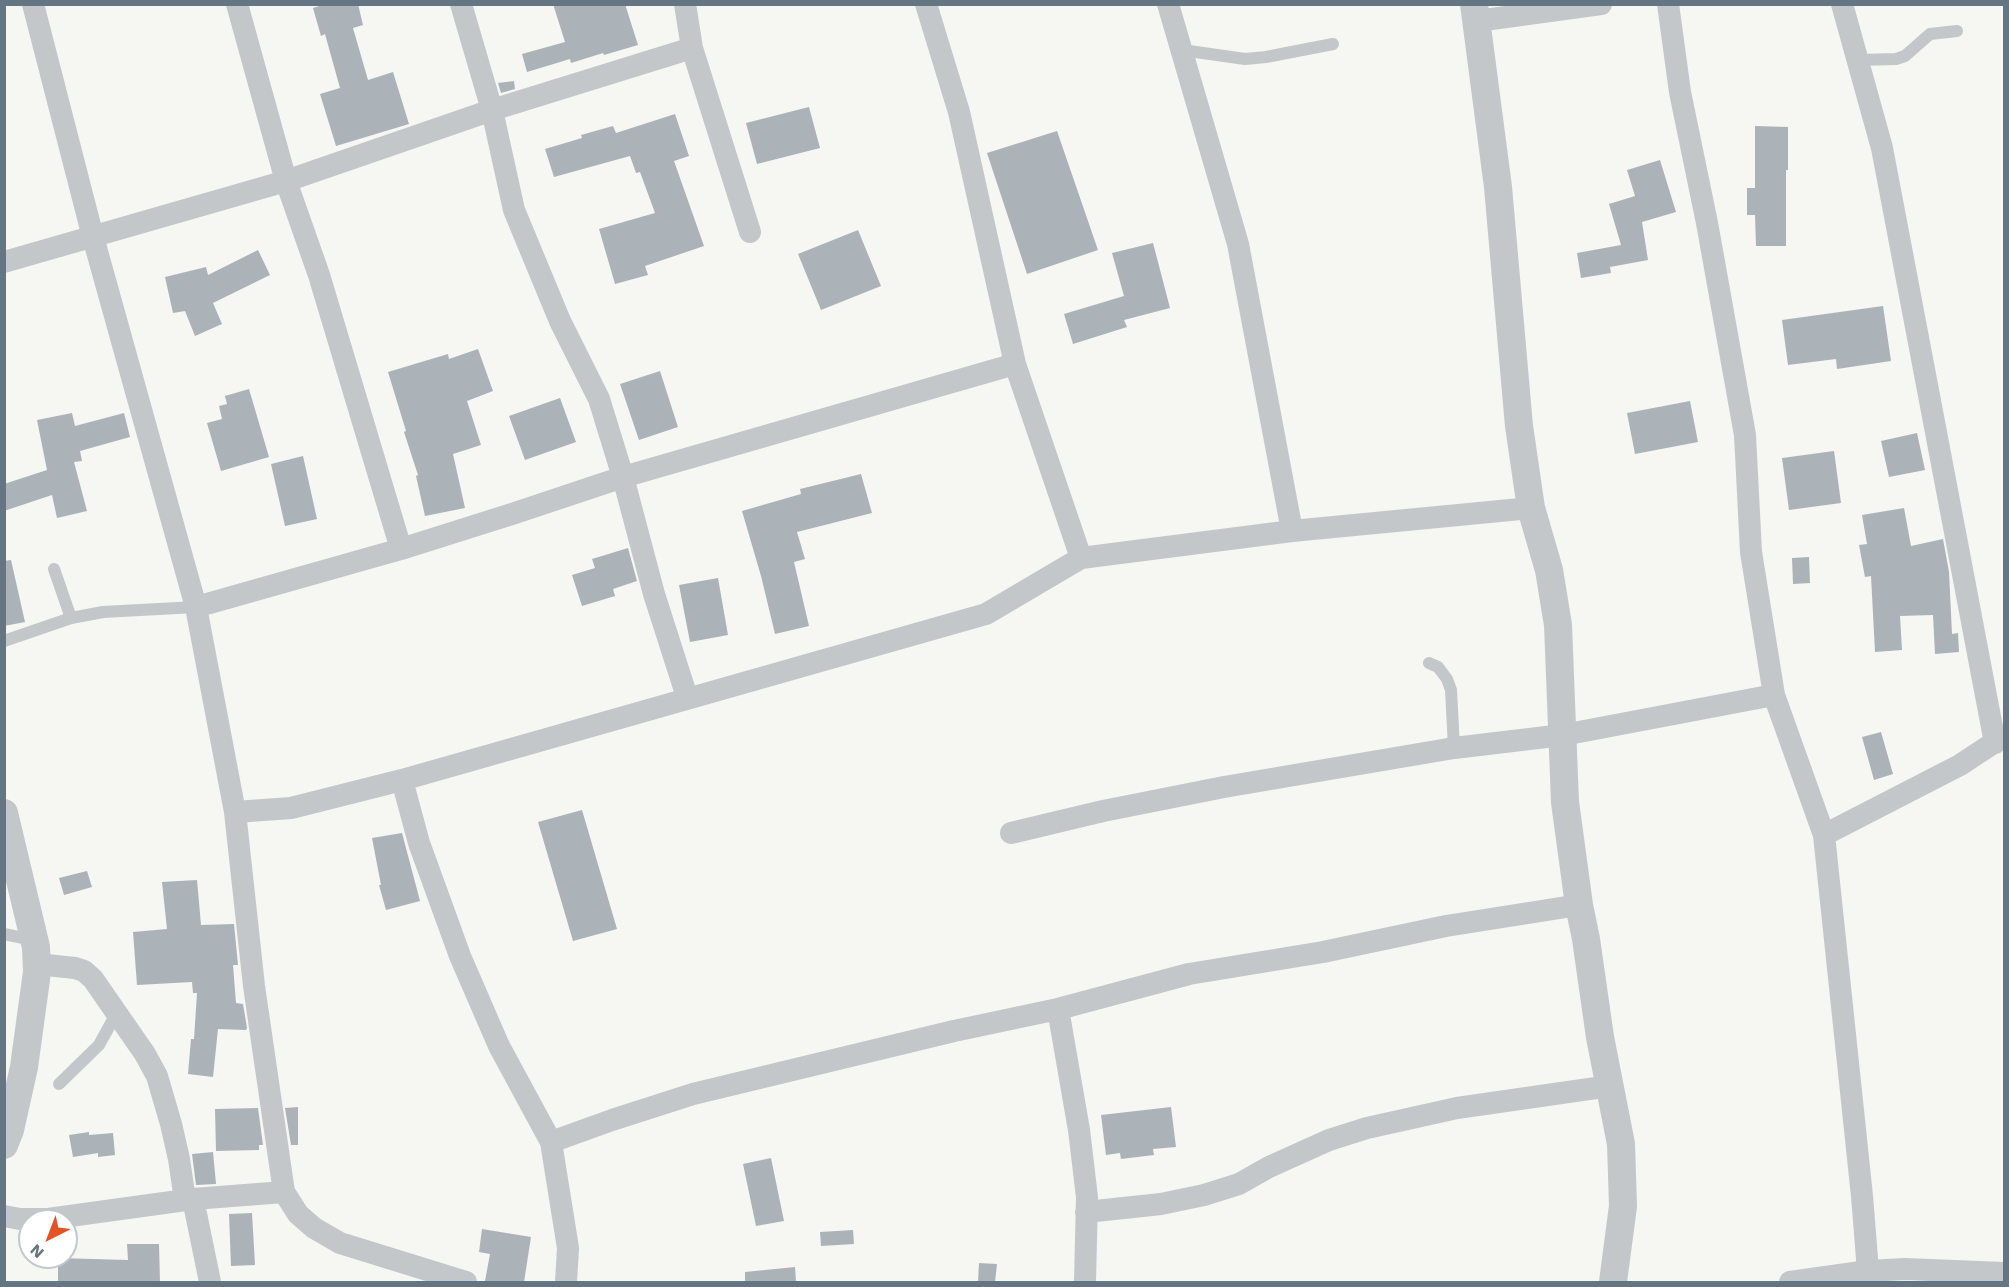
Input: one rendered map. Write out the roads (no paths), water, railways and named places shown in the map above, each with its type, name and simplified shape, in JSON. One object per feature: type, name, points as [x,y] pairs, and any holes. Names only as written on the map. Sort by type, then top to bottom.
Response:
[{"type":"street","points":[[33,4],[93,237],[196,607],[235,812],[254,986],[284,1192],[298,1214],[314,1228],[340,1244],[466,1282]]},
{"type":"street","points":[[237,4],[286,181],[319,274],[401,549]]},
{"type":"street","points":[[461,4],[492,110],[514,210],[560,321],[599,399],[623,477],[654,594],[687,698]]},
{"type":"street","points":[[685,4],[692,48],[750,232]]},
{"type":"street","points":[[926,4],[960,112],[1015,364],[1081,558]]},
{"type":"street","points":[[1168,4],[1238,244],[1292,531]]},
{"type":"street","points":[[1601,4],[1475,13],[1499,198],[1519,426],[1531,508],[1549,570],[1558,625],[1565,802],[1579,905],[1621,1144],[1623,1206],[1613,1282]]},
{"type":"street","points":[[1668,4],[1680,92],[1707,223],[1744,435],[1751,552],[1774,696],[1824,835],[1868,1271]]},
{"type":"street","points":[[1824,835],[1960,765],[2000,740],[1882,148],[1842,4]]},
{"type":"street","points":[[4,262],[286,181],[492,110],[692,48]]},
{"type":"street","points":[[196,607],[401,549],[623,477],[1015,364]]},
{"type":"street","points":[[235,812],[291,808],[402,780],[986,614],[1081,558],[1292,531],[1531,508]]},
{"type":"street","points":[[1011,833],[1103,811],[1224,787],[1454,748],[1563,735],[1774,696]]},
{"type":"street","points":[[402,780],[419,843],[460,956],[499,1046],[551,1142],[568,1248],[566,1282]]},
{"type":"street","points":[[4,813],[36,952],[31,1026],[10,1130],[4,1146]]},
{"type":"street","points":[[551,1142],[693,1094],[1058,1009],[1189,974],[1323,952],[1446,926],[1579,905]]},
{"type":"street","points":[[36,952],[84,971],[93,979],[145,1054],[157,1076],[210,1282]]},
{"type":"street","points":[[1058,1009],[1079,1130],[1087,1197],[1085,1282]]},
{"type":"street","points":[[1086,1212],[1161,1204],[1204,1195],[1239,1184],[1269,1167],[1329,1140],[1366,1128],[1457,1108],[1610,1086]]},
{"type":"street","points":[[4,1216],[20,1219],[48,1219],[189,1200],[284,1192]]},
{"type":"street","points":[[1791,1282],[1868,1271],[1905,1269],[2004,1273]]},
{"type":"lane","points":[[1858,60],[1896,59],[1905,56],[1930,34],[1957,31]]},
{"type":"lane","points":[[1182,50],[1245,59],[1333,44]]},
{"type":"lane","points":[[54,569],[71,618]]},
{"type":"lane","points":[[4,641],[71,618],[104,612],[196,607]]},
{"type":"lane","points":[[1429,663],[1438,667],[1447,679],[1451,690],[1454,748]]},
{"type":"lane","points":[[4,934],[36,952]]},
{"type":"lane","points":[[59,1084],[99,1045],[116,1014]]}]
